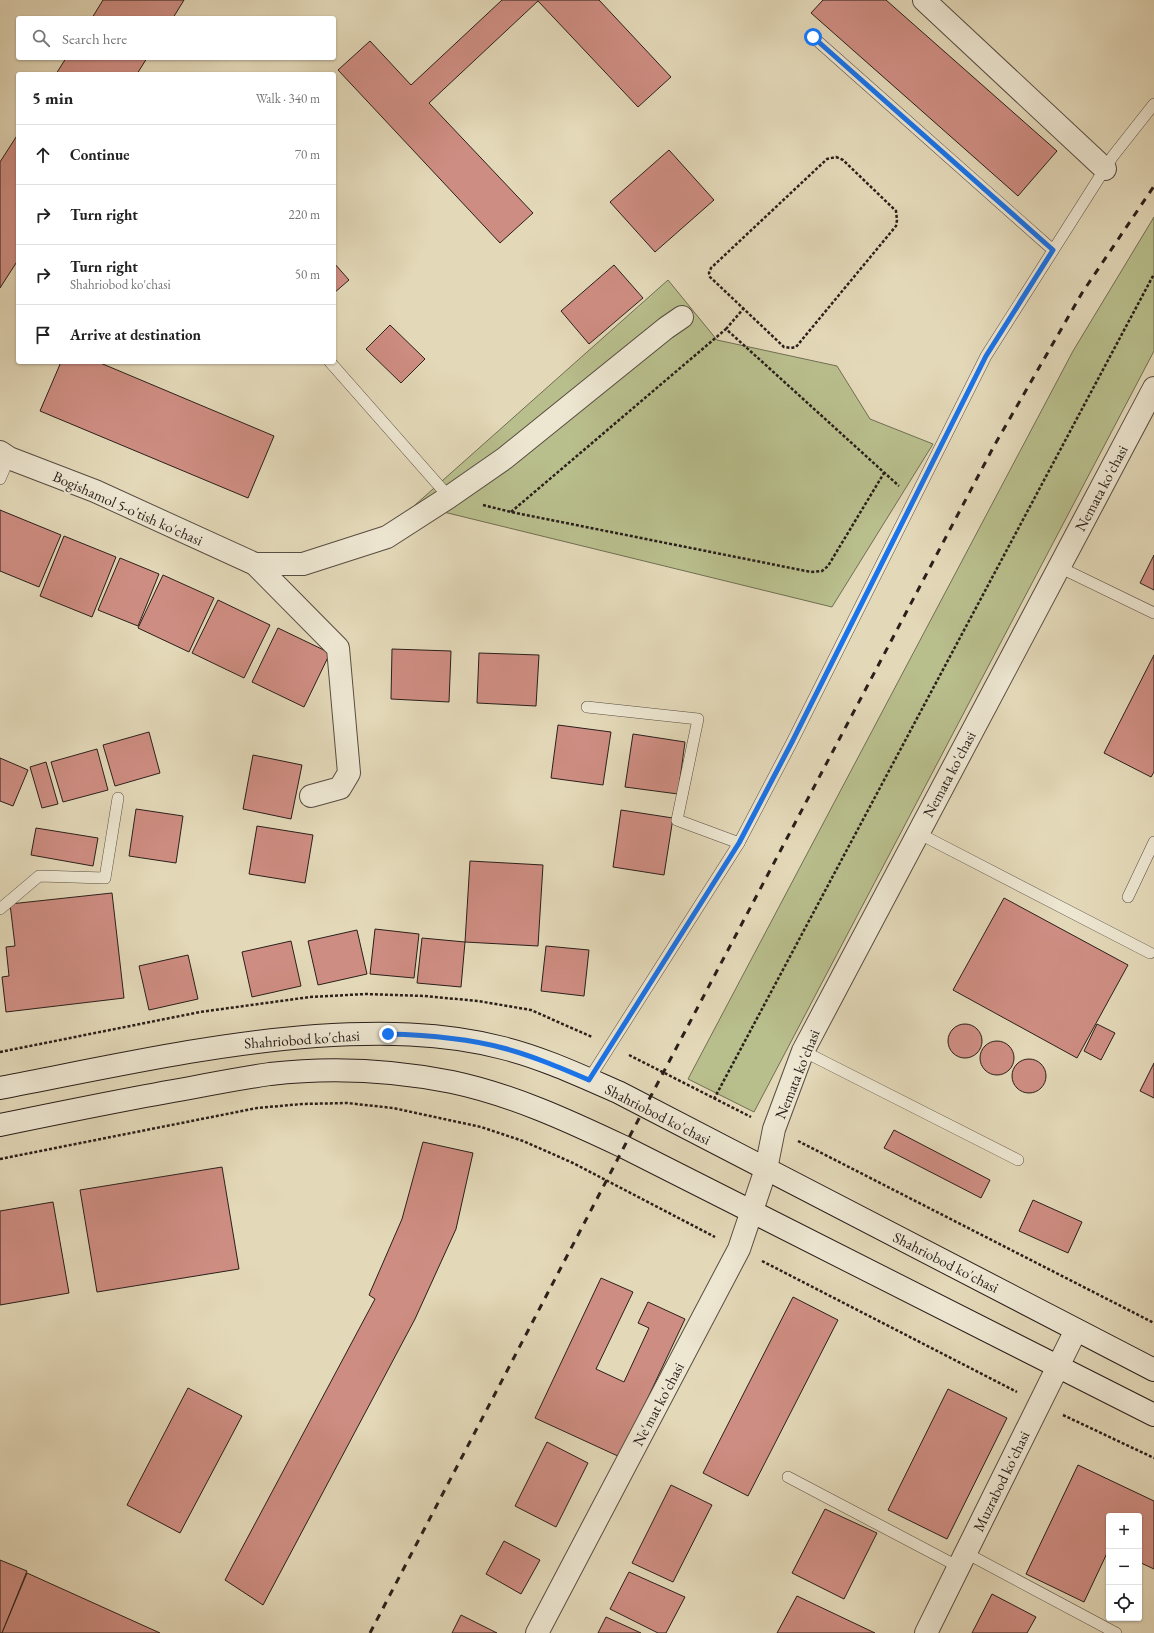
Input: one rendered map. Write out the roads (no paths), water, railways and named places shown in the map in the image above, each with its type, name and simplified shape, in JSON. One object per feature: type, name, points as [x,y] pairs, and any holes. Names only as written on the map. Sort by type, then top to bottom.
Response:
[{"type":"street","points":[[924,0],[1105,169]]},
{"type":"street","points":[[255,564],[303,564],[387,537],[449,497],[505,458],[666,328],[682,317]]},
{"type":"street","name":"Nemata ko'chasi","points":[[766,1169],[774,1129],[803,1051],[1154,388]]},
{"type":"street","name":"Bogishamol 5-o'tish ko'chasi","points":[[5,455],[95,492],[255,564]]},
{"type":"street","points":[[255,564],[338,648],[349,773],[340,788],[311,796]]},
{"type":"street","name":"Shahriobod ko'chasi","points":[[0,1088],[220,1046],[289,1038],[358,1034],[431,1036],[502,1047],[531,1056],[618,1092],[1154,1370]]},
{"type":"street","points":[[0,1125],[152,1094],[268,1075],[328,1070],[389,1072],[459,1084],[498,1094],[539,1109],[624,1147],[1154,1415]]},
{"type":"street","name":"Ne'mat ko'chasi","points":[[537,1633],[740,1249],[766,1169]]},
{"type":"street","name":"Muzrabod ko'chasi","points":[[926,1633],[1076,1330]]},
{"type":"lane","points":[[813,37],[1053,250]]},
{"type":"lane","points":[[589,1080],[739,843],[986,356],[1113,156],[1154,104]]},
{"type":"lane","points":[[332,364],[449,497]]},
{"type":"lane","points":[[0,479],[5,455]]},
{"type":"lane","points":[[1059,567],[1154,613]]},
{"type":"lane","points":[[587,707],[698,719],[677,820],[739,843]]},
{"type":"lane","points":[[0,909],[38,876],[105,878],[118,798]]},
{"type":"lane","points":[[918,834],[1150,953]]},
{"type":"lane","points":[[1128,897],[1154,842]]},
{"type":"lane","points":[[803,1051],[1018,1160]]},
{"type":"lane","points":[[788,1477],[1116,1633]]},
{"type":"railway","points":[[370,1633],[624,1147],[994,446],[1082,293],[1154,186]]}]
